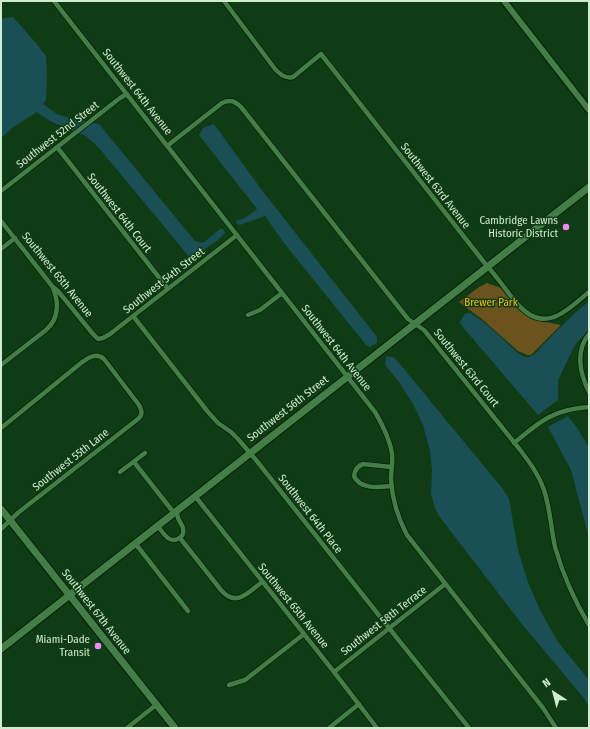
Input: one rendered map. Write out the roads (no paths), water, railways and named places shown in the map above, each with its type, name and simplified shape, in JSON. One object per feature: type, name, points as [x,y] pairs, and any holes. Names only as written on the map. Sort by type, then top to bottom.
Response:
[{"type":"main road","name":"Southwest 56th Street","points":[[1,649],[589,187]]},
{"type":"main road","name":"Southwest 67th Avenue","points":[[1,509],[175,728]]},
{"type":"street","name":"Southwest 64th Avenue","points":[[54,1],[374,412],[381,423],[390,449],[392,457],[392,486],[398,514],[404,530],[412,543],[543,708],[556,728]]},
{"type":"street","name":"Southwest 63rd Avenue","points":[[224,1],[280,74],[286,77],[293,77],[322,54],[488,267],[520,307],[531,316],[542,319],[551,318],[560,314],[589,292]]},
{"type":"street","points":[[504,1],[589,110]]},
{"type":"street","name":"Southwest 52nd Street","points":[[1,191],[127,94]]},
{"type":"street","name":"Southwest 63rd Court","points":[[167,146],[216,107],[225,102],[235,102],[243,110],[403,313],[408,319],[424,330],[535,471],[544,488],[561,568],[573,597],[589,625]]},
{"type":"street","name":"Southwest 64th Court","points":[[57,147],[168,289]]},
{"type":"street","name":"Southwest 65th Avenue","points":[[1,221],[92,334],[96,338],[100,339]]},
{"type":"street","name":"Southwest 54th Street","points":[[100,339],[110,334],[237,235]]},
{"type":"street","points":[[1,249],[15,238]]},
{"type":"street","points":[[1,365],[52,324],[56,317],[56,297],[52,286]]},
{"type":"street","points":[[248,315],[260,310],[282,293]]},
{"type":"street","name":"Southwest 64th Place","points":[[133,316],[208,412],[218,423],[238,439],[250,453],[469,728]]},
{"type":"street","points":[[589,334],[583,344],[580,361],[583,376],[589,392]]},
{"type":"street","name":"Southwest 55th Lane","points":[[1,428],[81,363],[92,356],[97,355],[104,359],[139,405],[142,413],[138,419],[19,512],[1,529]]},
{"type":"street","points":[[514,443],[551,415],[569,409],[589,407]]},
{"type":"street","points":[[120,472],[145,453]]},
{"type":"street","points":[[134,462],[175,512],[183,529],[182,535],[180,538],[175,540],[168,538],[158,525]]},
{"type":"street","points":[[391,467],[363,464],[356,469],[354,476],[357,481],[364,486],[392,486]]},
{"type":"street","name":"Southwest 65th Avenue","points":[[195,496],[377,728]]},
{"type":"street","points":[[180,538],[221,590],[229,597],[236,599],[241,597],[262,582]]},
{"type":"street","points":[[135,543],[188,611]]},
{"type":"street","name":"Southwest 58th Terrace","points":[[334,672],[445,584]]},
{"type":"street","points":[[229,686],[245,680],[304,634]]},
{"type":"street","points":[[329,728],[359,704]]},
{"type":"street","points":[[127,728],[156,705]]},
{"type":"water","points":[[13,17],[46,56],[46,100],[43,104],[57,114],[99,124],[195,241],[203,243],[220,229],[223,229],[225,233],[218,240],[191,259],[99,148],[86,136],[50,121],[37,112],[12,128],[1,138],[1,19]]},
{"type":"water","points":[[214,124],[261,189],[377,337],[377,343],[370,347],[366,345],[284,243],[265,216],[240,225],[237,224],[236,221],[245,218],[257,209],[199,135],[203,128]]},
{"type":"water","points":[[589,301],[589,330],[576,343],[558,380],[558,400],[538,415],[460,322],[465,314],[470,313],[489,326],[520,354],[524,357],[528,357],[536,353]]},
{"type":"water","points":[[387,356],[394,357],[503,489],[509,499],[518,550],[528,582],[540,610],[558,642],[589,680],[589,707],[583,697],[521,623],[439,516],[431,493],[432,470],[430,451],[423,425],[413,404],[399,382],[385,365]]},
{"type":"water","points":[[568,416],[578,429],[589,448],[589,538],[571,470],[548,427]]},
{"type":"place","name":"Cambridge Lawns Historic District","points":[[566,227]]},
{"type":"place","name":"Miami-Dade Transit","points":[[98,646]]},
{"type":"park label","name":"Brewer Park","points":[[491,303]]}]
